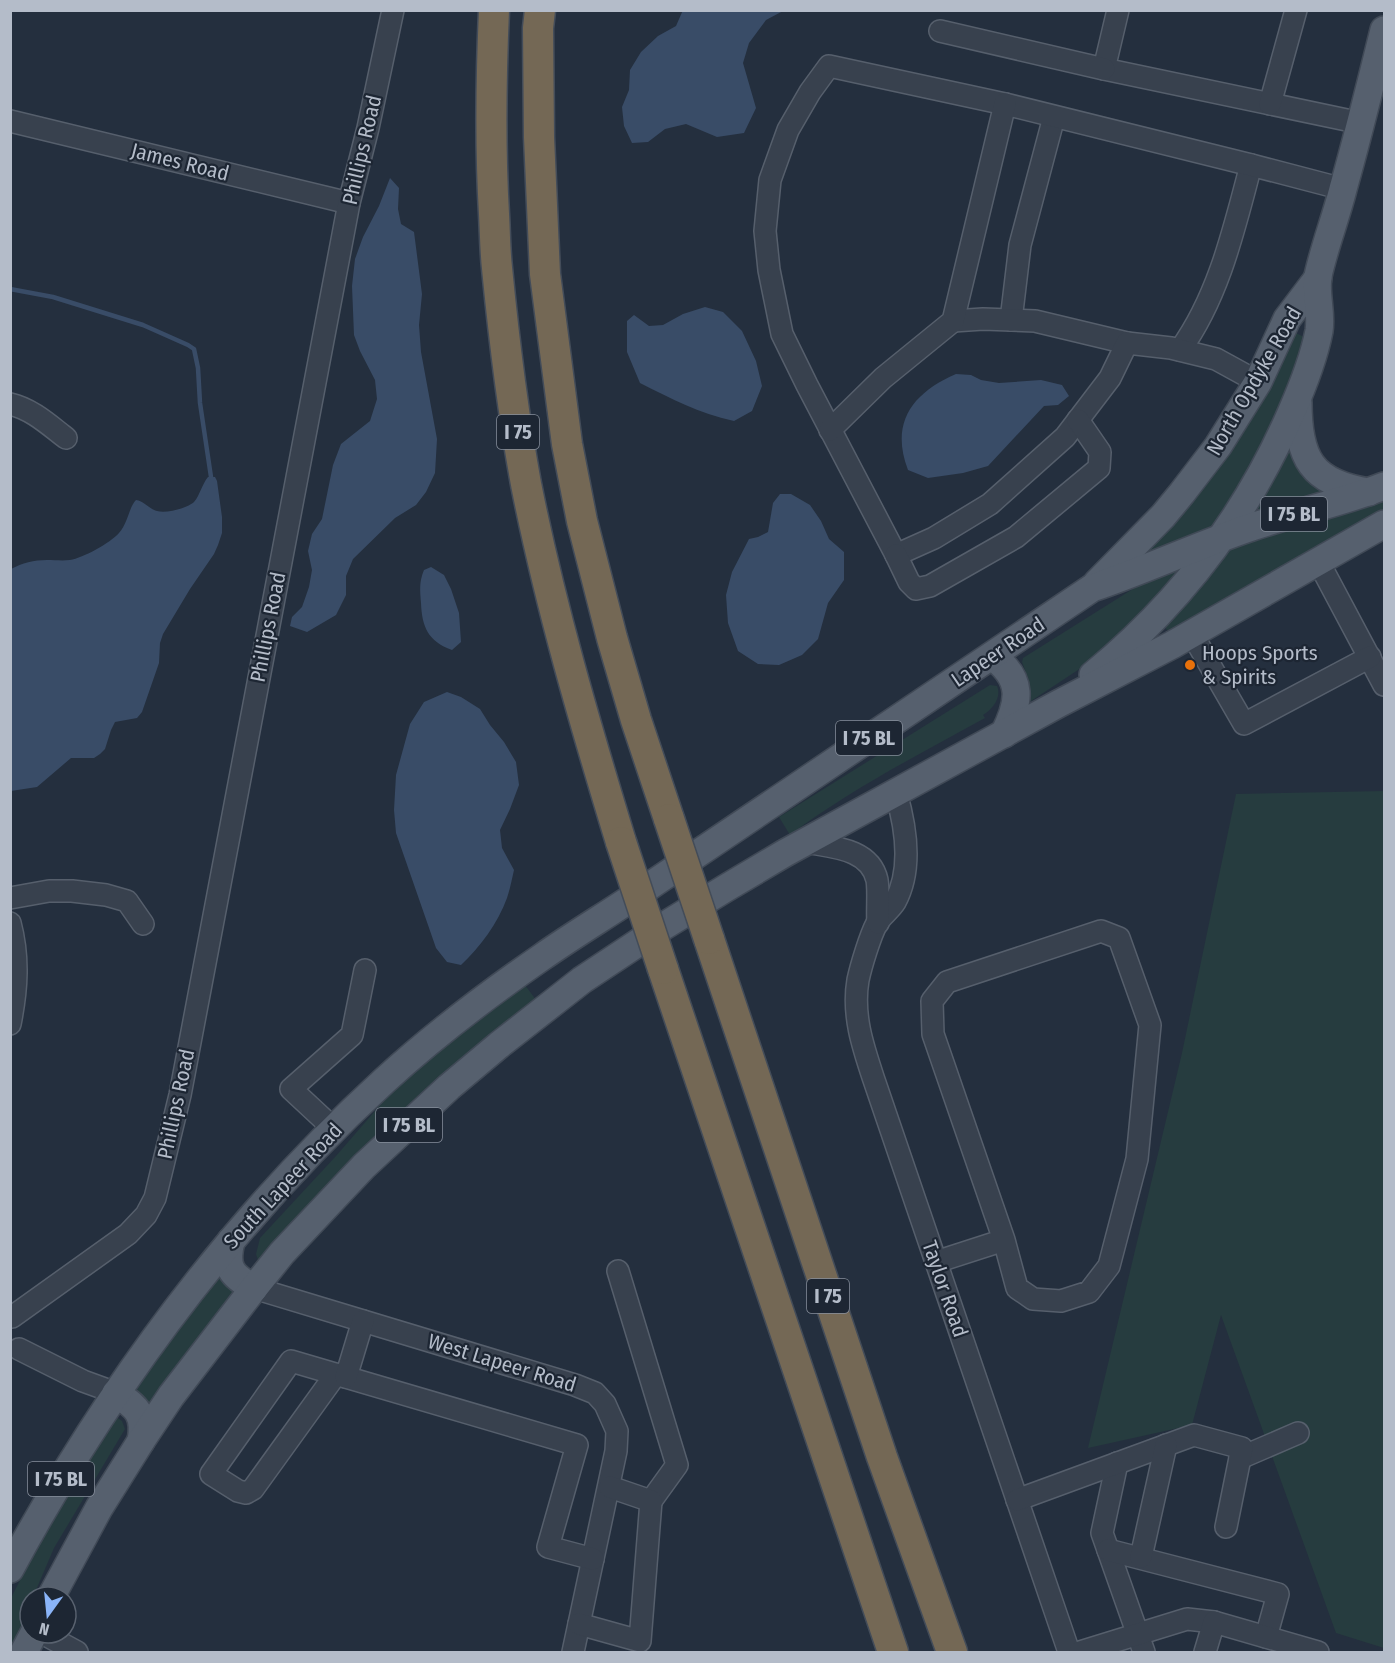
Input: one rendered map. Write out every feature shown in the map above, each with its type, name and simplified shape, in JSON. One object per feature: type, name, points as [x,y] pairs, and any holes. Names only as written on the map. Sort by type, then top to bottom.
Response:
[{"type":"highway","name":"I 75","points":[[494,10],[492,171],[496,267],[526,483],[550,587],[587,731],[621,842],[893,1653]]},
{"type":"highway","name":"I 75","points":[[540,10],[538,137],[545,274],[567,444],[582,521],[636,720],[882,1456],[952,1653]]},
{"type":"main road","name":"North Opdyke Road","points":[[1058,704],[1126,647],[1185,585],[1252,492],[1274,450],[1298,396],[1320,329],[1318,278],[1384,30]]},
{"type":"main road","name":"North Opdyke Road","points":[[1092,588],[1182,493],[1218,446],[1258,382],[1287,319],[1318,278]]},
{"type":"main road","points":[[1298,396],[1300,438],[1312,465],[1337,484],[1353,489],[1377,489]]},
{"type":"main road","name":"Lapeer Road","points":[[647,888],[1092,588],[1144,570],[1220,538],[1377,489]]},
{"type":"main road","name":"I 75 BL","points":[[57,1585],[99,1508],[171,1396],[282,1253],[364,1166],[449,1087],[499,1045],[582,980],[726,888],[805,842],[1058,704],[1192,634],[1384,524]]},
{"type":"main road","points":[[992,657],[1001,663],[1015,681],[1015,706],[1004,734]]},
{"type":"main road","name":"South Lapeer Road","points":[[10,1569],[56,1487],[116,1393],[167,1320],[231,1241],[334,1129],[385,1080],[441,1032],[544,956],[647,888]]},
{"type":"main road","points":[[231,1241],[228,1254],[229,1265],[234,1275],[254,1288]]},
{"type":"main road","points":[[116,1393],[133,1405],[139,1413],[143,1430],[141,1442]]},
{"type":"street","name":"Phillips Road","points":[[11,1317],[128,1234],[146,1215],[155,1198],[180,1095],[349,203],[368,128],[393,10]]},
{"type":"street","points":[[1104,69],[1118,10]]},
{"type":"street","points":[[1270,104],[1296,10]]},
{"type":"street","points":[[940,31],[1104,69],[1361,123]]},
{"type":"street","points":[[1078,420],[1100,452],[1099,468],[1016,537],[930,586],[916,589],[909,582],[782,334],[769,270],[765,231],[770,180],[788,130],[810,92],[829,66],[1005,104],[1343,189]]},
{"type":"street","points":[[953,321],[1005,104]]},
{"type":"street","points":[[1011,320],[1020,245],[1054,117]]},
{"type":"street","name":"James Road","points":[[10,122],[349,203]]},
{"type":"street","points":[[1180,350],[1191,334],[1219,279],[1251,165]]},
{"type":"street","points":[[830,430],[883,378],[953,321],[983,319],[1035,321],[1127,343],[1171,348],[1216,358],[1258,382]]},
{"type":"street","points":[[896,555],[934,538],[990,504],[1065,437],[1110,378],[1127,343]]},
{"type":"street","points":[[10,404],[35,414],[66,438]]},
{"type":"street","points":[[1318,561],[1384,685]]},
{"type":"street","points":[[1192,634],[1244,724],[1370,657]]},
{"type":"street","name":"Taylor Road","points":[[896,793],[905,834],[905,866],[894,904],[878,923],[863,963],[858,981],[856,1004],[859,1030],[1069,1653]]},
{"type":"street","name":"Taylor Road","points":[[805,842],[855,853],[867,862],[877,881],[878,923]]},
{"type":"street","points":[[10,898],[49,891],[106,895],[127,901],[143,924]]},
{"type":"street","points":[[10,923],[16,943],[17,965],[10,1024]]},
{"type":"street","points":[[1101,931],[1119,938],[1150,1025],[1137,1159],[1109,1266],[1089,1292],[1061,1301],[1033,1299],[1017,1288],[1004,1240],[933,1034],[933,1001],[947,982],[1101,931]]},
{"type":"street","points":[[334,1129],[291,1089],[352,1035],[365,970]]},
{"type":"street","points":[[936,1262],[1004,1240]]},
{"type":"street","points":[[579,1624],[640,1641],[651,1501],[677,1465],[618,1271]]},
{"type":"street","name":"West Lapeer Road","points":[[254,1288],[575,1385],[595,1393],[606,1404],[617,1431],[616,1451],[573,1653]]},
{"type":"street","points":[[11,1317],[20,1332],[15,1355],[116,1393]]},
{"type":"street","points":[[363,1321],[341,1376],[253,1490],[246,1493],[238,1491],[211,1474],[291,1361],[341,1376],[577,1445],[548,1547],[593,1559]]},
{"type":"street","points":[[1240,1458],[1298,1433]]},
{"type":"street","points":[[1017,1500],[1194,1435],[1242,1448],[1226,1527]]},
{"type":"street","points":[[1141,1557],[1166,1445]]},
{"type":"street","points":[[1117,1463],[1102,1533],[1141,1644]]},
{"type":"street","points":[[610,1487],[651,1501]]},
{"type":"street","points":[[1108,1550],[1278,1594],[1266,1637]]},
{"type":"street","points":[[1080,1653],[1141,1644],[1187,1619],[1214,1622],[1318,1653]]},
{"type":"street","points":[[1205,1653],[1214,1622]]},
{"type":"street","points":[[63,1645],[77,1653]]},
{"type":"green space","points":[[1294,332],[1306,338],[1277,420],[1217,528],[1151,557],[1145,549]]},
{"type":"green space","points":[[1291,435],[1335,491],[1248,519]]},
{"type":"green space","points":[[1384,496],[1384,515],[1171,632],[1166,629],[1165,624],[1230,544]]},
{"type":"green space","points":[[1185,563],[1164,596],[1084,666],[1031,701],[1028,700],[1029,681],[1022,662],[1023,658],[1136,587]]},
{"type":"green space","points":[[990,685],[997,686],[998,694],[993,706],[983,715],[985,718],[861,788],[790,835],[779,817]]},
{"type":"green space","points":[[1384,791],[1384,1648],[1336,1633],[1221,1315],[1192,1425],[1088,1448],[1182,1053],[1236,794]]},
{"type":"green space","points":[[525,985],[536,1000],[259,1263],[256,1254],[260,1238],[387,1097],[427,1061]]},
{"type":"green space","points":[[221,1273],[237,1289],[151,1404],[147,1404],[134,1388]]},
{"type":"green space","points":[[115,1416],[122,1421],[125,1429],[54,1548],[38,1585],[18,1585],[18,1634],[11,1652],[11,1598],[43,1535]]},
{"type":"water","points":[[683,10],[783,11],[766,20],[749,43],[743,63],[756,108],[744,133],[717,137],[686,124],[665,129],[648,142],[632,143],[624,126],[622,107],[629,90],[630,70],[641,52],[658,36],[676,26]]},
{"type":"water","points":[[390,178],[399,188],[398,209],[401,224],[414,232],[422,294],[419,325],[421,352],[437,439],[435,473],[426,492],[416,505],[395,518],[353,559],[346,576],[346,595],[336,615],[307,632],[290,626],[292,617],[302,607],[309,587],[312,570],[308,551],[312,534],[322,519],[333,465],[341,444],[370,421],[377,399],[375,380],[354,335],[352,286],[355,259]]},
{"type":"water","points":[[705,307],[723,312],[742,331],[756,361],[762,386],[752,411],[734,421],[697,410],[640,383],[627,352],[627,321],[634,315],[649,326],[663,325],[683,314]]},
{"type":"water","points":[[956,374],[971,375],[981,380],[999,383],[1041,380],[1062,385],[1069,396],[1058,405],[1044,406],[988,466],[963,473],[928,478],[908,470],[903,453],[904,424],[917,400],[927,390]]},
{"type":"water","points":[[208,477],[215,477],[217,481],[222,533],[214,554],[163,634],[159,663],[142,712],[137,718],[115,722],[105,749],[94,758],[71,758],[37,787],[11,791],[11,569],[33,561],[70,560],[89,553],[119,533],[136,500],[161,512],[182,508],[194,502]]},
{"type":"water","points":[[780,494],[791,494],[810,505],[829,539],[844,552],[844,580],[828,603],[818,639],[802,655],[779,665],[758,664],[738,651],[728,623],[726,595],[732,572],[749,539],[768,532],[773,503]]},
{"type":"water","points":[[431,567],[444,575],[459,613],[461,642],[452,650],[432,638],[423,619],[421,582],[424,570]]},
{"type":"water","points":[[447,692],[461,697],[480,709],[516,762],[519,785],[500,830],[502,848],[514,870],[507,898],[488,934],[461,965],[447,962],[436,948],[396,833],[394,810],[396,775],[410,724],[424,702]]},
{"type":"waterway","points":[[10,289],[53,297],[143,325],[194,349],[211,477]]},
{"type":"place","name":"Hoops Sports & Spirits","points":[[1190,665]]}]
